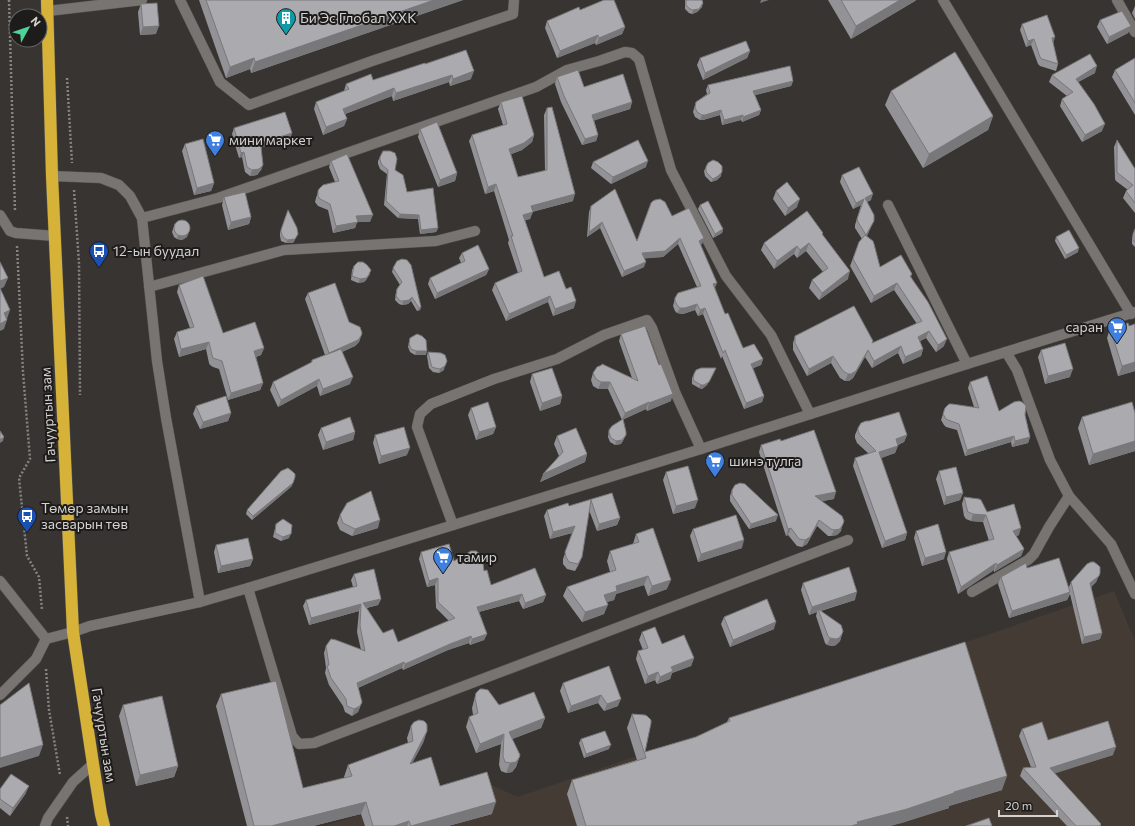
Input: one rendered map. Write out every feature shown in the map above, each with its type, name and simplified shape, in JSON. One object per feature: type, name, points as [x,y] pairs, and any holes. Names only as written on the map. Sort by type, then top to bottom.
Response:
[{"type":"highway","name":"Гачууртын зам","points":[[47,6],[52,176],[73,632],[104,826]]},
{"type":"street","points":[[47,6],[142,0]]},
{"type":"street","points":[[180,0],[220,82],[249,106],[372,61],[513,14],[514,0]]},
{"type":"street","points":[[45,639],[90,626],[200,602],[248,588],[701,449],[966,364],[1133,313],[943,0]]},
{"type":"street","points":[[1116,0],[1135,32]]},
{"type":"street","points":[[142,218],[218,198],[536,87],[567,70],[624,52],[632,53],[639,59],[671,170],[726,276],[771,335],[810,414]]},
{"type":"street","points":[[52,176],[101,178],[119,185],[130,196],[142,218],[157,361],[200,602]]},
{"type":"street","points":[[888,205],[966,364]]},
{"type":"street","points":[[0,215],[10,230],[16,234],[55,236]]},
{"type":"street","points":[[149,287],[284,250],[436,240],[475,231]]},
{"type":"street","points":[[454,525],[417,427],[420,414],[431,404],[494,379],[556,359],[604,335],[647,320],[652,328],[675,392],[701,449]]},
{"type":"street","points":[[1006,352],[1017,370],[1050,460],[1069,496],[1111,544],[1135,594]]},
{"type":"street","points":[[972,592],[1028,560],[1034,554],[1069,496]]},
{"type":"street","points":[[248,588],[292,736],[299,744],[314,743],[848,540]]},
{"type":"street","points":[[0,581],[45,639]]},
{"type":"street","points":[[0,695],[36,659],[45,639]]},
{"type":"street","points":[[45,826],[48,818],[73,782],[93,764]]},
{"type":"path","points":[[9,0],[22,372],[30,459],[19,478],[27,556],[39,577],[45,639],[49,710],[68,826]]},
{"type":"path","points":[[66,73],[79,263],[80,400]]},
{"type":"shaded area","points":[[1114,591],[1135,641],[1135,826],[324,826],[478,779],[518,797]]},
{"type":"building","name":"Би Эс Глобал ХХК","points":[[206,0],[434,0],[255,62],[254,58],[230,67]]},
{"type":"building","points":[[604,0],[614,0],[625,27],[599,38],[598,35],[560,51],[547,21],[579,7],[580,10]]},
{"type":"building","points":[[686,0],[702,0],[703,3],[699,9],[693,10],[686,5]]},
{"type":"building","points":[[841,0],[900,0],[856,26]]},
{"type":"building","points":[[157,3],[159,26],[143,27],[141,4]]},
{"type":"building","points":[[1122,11],[1131,26],[1109,37],[1100,20]]},
{"type":"building","points":[[1047,15],[1055,37],[1052,38],[1058,64],[1040,57],[1034,39],[1028,41],[1022,24]]},
{"type":"building","points":[[746,41],[750,51],[705,73],[700,58]]},
{"type":"building","points":[[466,50],[474,71],[453,79],[452,75],[396,93],[394,88],[343,109],[347,119],[326,127],[316,102],[349,89],[346,84],[371,74],[373,80]]},
{"type":"building","points":[[955,52],[993,116],[929,154],[891,91]]},
{"type":"building","points":[[1090,54],[1097,66],[1076,79],[1094,104],[1105,124],[1085,135],[1062,99],[1073,92],[1052,75]]},
{"type":"building","points":[[1135,58],[1135,103],[1115,70]]},
{"type":"building","points":[[790,66],[793,81],[753,91],[761,110],[743,117],[743,115],[724,120],[721,110],[705,115],[697,112],[695,107],[696,102],[710,93],[708,85]]},
{"type":"building","points":[[578,70],[584,87],[623,74],[632,102],[592,115],[598,135],[585,139],[564,96],[557,77]]},
{"type":"building","points":[[522,96],[534,135],[524,143],[509,149],[518,177],[547,170],[547,108],[552,107],[575,194],[531,206],[533,212],[523,215],[544,277],[559,271],[566,289],[571,287],[576,301],[555,309],[550,296],[509,314],[495,283],[522,271],[511,236],[513,236],[496,184],[488,187],[472,135],[507,124],[501,102]]},
{"type":"building","points":[[285,112],[292,133],[261,143],[263,165],[259,169],[252,170],[247,167],[244,152],[241,153],[234,128]]},
{"type":"building","points":[[437,122],[457,173],[440,180],[420,129]]},
{"type":"building","points":[[203,139],[214,183],[197,188],[185,144]]},
{"type":"building","points":[[638,140],[648,161],[613,177],[593,162]]},
{"type":"building","points":[[1117,140],[1135,169],[1135,203],[1126,191],[1133,185],[1117,172]]},
{"type":"building","points":[[383,151],[395,153],[397,159],[395,170],[403,175],[407,192],[433,188],[438,228],[421,230],[419,215],[400,214],[386,201],[388,170],[382,165],[380,160]]},
{"type":"building","points":[[347,154],[373,215],[356,216],[358,222],[336,226],[330,204],[320,199],[318,196],[318,191],[323,185],[339,181],[331,161]]},
{"type":"building","points":[[713,160],[722,166],[722,172],[713,179],[706,172],[706,167],[708,163]]},
{"type":"building","points":[[859,167],[873,194],[865,198],[874,215],[874,221],[866,235],[857,219],[864,199],[856,203],[842,175]]},
{"type":"building","points":[[787,182],[800,199],[788,208],[776,191]]},
{"type":"building","points":[[615,189],[637,241],[653,201],[660,199],[665,202],[672,216],[689,208],[704,238],[699,241],[717,283],[713,284],[725,314],[728,313],[743,348],[754,344],[763,359],[751,364],[764,396],[746,403],[725,350],[723,353],[705,308],[700,310],[697,304],[685,308],[680,308],[677,305],[675,298],[678,293],[701,286],[680,238],[665,251],[642,253],[646,262],[624,271],[602,222],[589,232],[591,206]]},
{"type":"building","points":[[245,192],[251,217],[231,222],[224,197]]},
{"type":"building","points":[[708,201],[723,229],[715,234],[700,205]]},
{"type":"building","points":[[288,210],[297,228],[298,234],[295,239],[287,240],[283,237],[281,230]]},
{"type":"building","points":[[807,211],[823,233],[822,234],[850,271],[822,293],[812,280],[828,268],[809,243],[800,250],[797,246],[777,261],[764,243]]},
{"type":"building","points":[[179,220],[185,220],[190,225],[188,234],[185,236],[179,236],[174,231],[174,225]]},
{"type":"building","points":[[1135,229],[1135,242],[1133,240],[1133,234]]},
{"type":"building","points":[[1069,230],[1079,248],[1066,255],[1056,237]]},
{"type":"building","points":[[865,235],[873,241],[880,267],[901,255],[912,274],[910,276],[928,302],[947,339],[938,345],[929,331],[918,337],[923,349],[905,357],[901,346],[874,361],[868,350],[856,371],[851,374],[843,371],[833,356],[809,369],[795,343],[795,336],[854,306],[873,341],[872,343],[922,321],[897,283],[874,296],[853,259],[859,242]]},
{"type":"building","points":[[478,245],[489,269],[437,293],[430,278],[465,261],[462,253]]},
{"type":"building","points":[[402,259],[407,260],[411,265],[421,307],[419,308],[412,297],[409,300],[400,301],[396,296],[397,289],[402,282],[393,268],[397,261]]},
{"type":"building","points":[[0,262],[8,278],[0,281]]},
{"type":"building","points":[[358,262],[363,262],[371,270],[366,278],[360,279],[352,276],[354,266]]},
{"type":"building","points":[[203,276],[223,333],[255,322],[264,348],[254,351],[263,383],[231,393],[222,361],[213,358],[209,342],[181,349],[177,332],[194,327],[179,285]]},
{"type":"building","points":[[335,283],[349,322],[360,327],[362,333],[358,340],[329,353],[308,293]]},
{"type":"building","points":[[0,288],[10,310],[4,313],[7,320],[0,324]]},
{"type":"building","points":[[1128,323],[1129,326],[1135,324],[1135,362],[1122,366],[1110,328]]},
{"type":"building","points":[[645,326],[659,365],[661,364],[673,394],[649,402],[625,413],[610,382],[601,382],[596,379],[593,373],[597,367],[602,364],[638,381],[621,334]]},
{"type":"building","points":[[417,334],[426,340],[427,351],[416,351],[411,349],[409,344],[410,338]]},
{"type":"building","points":[[1065,343],[1073,369],[1048,376],[1041,350]]},
{"type":"building","points":[[341,349],[353,377],[323,389],[319,379],[281,400],[273,382],[312,362],[312,360]]},
{"type":"building","points":[[428,352],[441,353],[445,355],[447,361],[445,366],[440,369],[432,367]]},
{"type":"building","points":[[552,368],[562,396],[542,403],[532,374]]},
{"type":"building","points":[[701,368],[716,368],[709,382],[704,385],[701,385],[693,380],[696,370]]},
{"type":"building","points":[[987,376],[999,411],[1014,402],[1019,401],[1026,406],[1025,415],[1030,437],[1015,441],[1014,436],[967,450],[959,424],[946,419],[943,414],[945,408],[949,404],[979,408],[970,382]]},
{"type":"building","points":[[226,396],[231,413],[203,422],[196,406]]},
{"type":"building","points":[[488,402],[496,427],[479,432],[471,408]]},
{"type":"building","points":[[1132,402],[1135,413],[1135,441],[1093,454],[1082,417]]},
{"type":"building","points":[[899,412],[907,435],[896,439],[898,446],[879,452],[907,533],[885,541],[855,458],[876,451],[860,435],[858,428],[861,423],[866,421]]},
{"type":"building","points":[[350,417],[355,432],[326,442],[321,428]]},
{"type":"building","points":[[623,419],[626,435],[622,440],[616,441],[611,438],[609,430],[612,426]]},
{"type":"building","points":[[404,427],[410,448],[381,456],[375,435]]},
{"type":"building","points":[[576,428],[587,454],[543,474],[563,452],[557,436]]},
{"type":"building","points":[[814,430],[836,492],[815,496],[842,516],[844,521],[840,529],[834,530],[819,520],[810,537],[805,540],[799,539],[791,528],[788,529],[761,445],[780,439],[781,441]]},
{"type":"building","points":[[0,431],[4,437],[0,440]]},
{"type":"building","points":[[688,466],[698,500],[676,506],[666,472]]},
{"type":"building","points":[[956,467],[963,493],[946,497],[939,471]]},
{"type":"building","points":[[288,468],[295,474],[293,483],[253,516],[247,510],[281,471]]},
{"type":"building","points":[[740,483],[745,484],[778,515],[751,524],[732,495],[732,490],[735,485]]},
{"type":"building","points":[[371,491],[380,520],[355,529],[343,523],[340,515],[347,503]]},
{"type":"building","points":[[612,493],[620,518],[599,524],[591,500],[582,557],[578,564],[569,562],[565,552],[575,526],[553,532],[547,510],[568,503],[569,506]]},
{"type":"building","points":[[964,497],[981,500],[987,512],[1014,504],[1021,528],[1013,531],[1024,549],[997,565],[996,563],[961,587],[949,552],[994,539],[986,515],[968,512]]},
{"type":"building","points":[[736,515],[744,540],[701,554],[693,529]]},
{"type":"building","points":[[283,519],[292,525],[291,534],[283,537],[275,533],[276,524]]},
{"type":"building","points":[[938,524],[946,552],[925,558],[916,531]]},
{"type":"building","points":[[653,528],[671,580],[652,586],[648,576],[616,586],[617,591],[604,595],[608,605],[585,612],[567,587],[616,570],[610,551],[639,542],[636,534]]},
{"type":"building","points":[[248,538],[253,559],[221,566],[216,545]]},
{"type":"building","points":[[449,544],[454,561],[471,551],[476,551],[480,554],[482,556],[484,571],[487,570],[491,585],[535,568],[546,595],[525,603],[522,594],[477,607],[487,634],[472,639],[471,636],[405,664],[404,662],[357,683],[362,702],[360,706],[354,709],[347,706],[346,699],[331,678],[327,666],[329,665],[326,646],[331,639],[365,651],[360,626],[361,604],[311,618],[306,600],[357,586],[354,574],[374,569],[381,599],[363,603],[383,633],[393,629],[398,642],[455,618],[438,602],[438,578],[429,581],[421,552]]},
{"type":"building","points":[[1059,558],[1070,592],[1012,611],[1001,577],[1026,563],[1027,568]]},
{"type":"building","points":[[1094,562],[1100,567],[1099,576],[1090,583],[1102,633],[1084,637],[1071,582],[1087,564]]},
{"type":"building","points":[[849,567],[857,592],[812,607],[803,583]]},
{"type":"building","points":[[767,599],[776,622],[733,640],[724,617]]},
{"type":"building","points":[[818,609],[841,625],[843,631],[839,638],[830,638],[828,636]]},
{"type":"building","points":[[655,627],[662,644],[684,635],[694,658],[671,667],[673,671],[660,677],[658,672],[648,676],[638,651],[648,648],[642,632]]},
{"type":"building","points":[[965,642],[1007,776],[954,792],[907,809],[857,822],[858,824],[851,826],[586,826],[572,780],[646,758],[632,714],[645,715],[651,720],[645,752],[696,737],[730,721],[729,718]]},
{"type":"building","points":[[609,666],[621,699],[607,704],[601,695],[571,706],[563,683]]},
{"type":"building","points":[[276,681],[303,788],[352,776],[348,765],[413,741],[411,726],[414,722],[419,720],[426,723],[427,731],[410,764],[431,757],[440,786],[487,772],[496,802],[411,826],[409,821],[394,826],[373,826],[366,802],[271,826],[254,826],[221,694]]},
{"type":"building","points":[[29,683],[43,745],[0,758],[0,705]]},
{"type":"building","points":[[480,689],[488,690],[499,705],[534,692],[545,718],[509,732],[520,755],[516,762],[505,762],[503,756],[504,734],[480,744],[469,717],[478,713],[475,698],[476,693]]},
{"type":"building","points":[[162,696],[178,766],[140,775],[123,705]]},
{"type":"building","points":[[1108,721],[1116,747],[1050,768],[1101,824],[1099,826],[1076,826],[1023,768],[1036,767],[1022,729],[1042,722],[1048,740]]},
{"type":"building","points":[[605,731],[611,745],[586,754],[581,739]]},
{"type":"building","points":[[11,774],[29,786],[13,808],[0,799],[0,789]]},
{"type":"building","points":[[989,818],[992,826],[966,826]]},
{"type":"place","name":"Би Эс Глобал ХХК","points":[[286,35]]},
{"type":"place","name":"мини маркет","points":[[215,157]]},
{"type":"place","name":"12-ын буудал","points":[[99,268]]},
{"type":"place","name":"саран","points":[[1117,344]]},
{"type":"place","name":"шинэ тулга","points":[[715,478]]},
{"type":"place","name":"Төмөр замын засварын төв","points":[[27,533]]},
{"type":"place","name":"тамир","points":[[443,574]]}]
